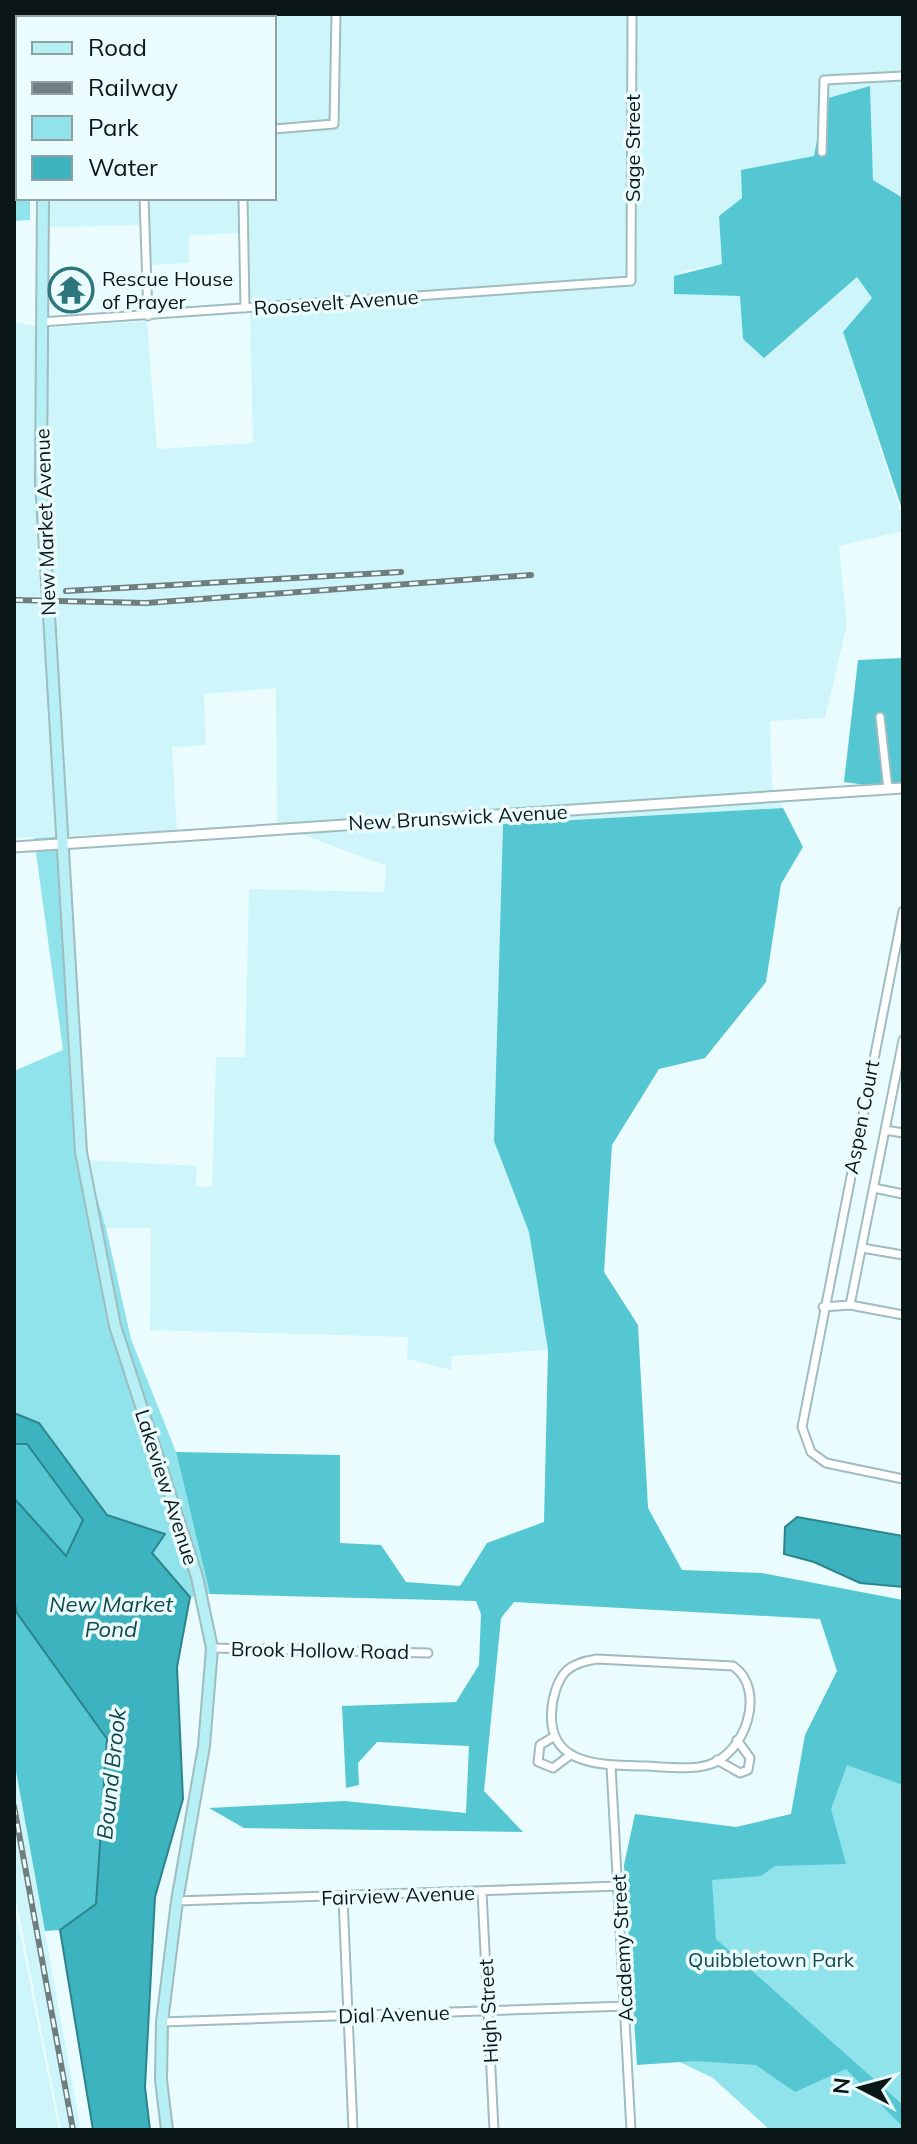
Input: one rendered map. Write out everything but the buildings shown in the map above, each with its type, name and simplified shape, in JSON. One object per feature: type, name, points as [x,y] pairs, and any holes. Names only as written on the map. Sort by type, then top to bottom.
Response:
[{"type":"main road","name":"New Market Avenue","points":[[43,200],[41,481],[62,845]]},
{"type":"main road","name":"Lakeview Avenue","points":[[62,845],[81,1152],[93,1228],[115,1326],[197,1577],[212,1648],[204,1746],[177,1901],[162,2022],[161,2080],[167,2130]]},
{"type":"street","points":[[276,129],[334,124],[336,14]]},
{"type":"street","name":"Sage Street","points":[[631,281],[632,14]]},
{"type":"street","points":[[822,152],[824,80],[903,76]]},
{"type":"street","points":[[144,200],[148,316]]},
{"type":"street","points":[[243,200],[245,308]]},
{"type":"street","name":"Roosevelt Avenue","points":[[41,322],[631,281]]},
{"type":"street","points":[[880,717],[888,789]]},
{"type":"street","name":"New Brunswick Avenue","points":[[14,847],[903,788]]},
{"type":"street","name":"Aspen Court","points":[[903,911],[899,948],[823,1307],[802,1427],[811,1452],[826,1463],[903,1479]]},
{"type":"street","points":[[850,1305],[900,1071],[903,1040]]},
{"type":"street","points":[[885,1130],[903,1133]]},
{"type":"street","points":[[874,1188],[903,1194]]},
{"type":"street","points":[[862,1248],[903,1255]]},
{"type":"street","points":[[823,1307],[850,1305],[903,1315]]},
{"type":"street","name":"Brook Hollow Road","points":[[212,1648],[428,1653]]},
{"type":"street","points":[[597,1659],[733,1666],[747,1680],[751,1695],[748,1716],[737,1740],[717,1760],[696,1767],[611,1766],[569,1756],[555,1736],[551,1712],[560,1677],[574,1663],[597,1659]]},
{"type":"street","points":[[555,1736],[540,1745],[538,1762],[553,1768],[569,1756]]},
{"type":"street","points":[[717,1760],[740,1773],[748,1770],[750,1758],[737,1740]]},
{"type":"street","name":"Academy Street","points":[[611,1766],[631,2130]]},
{"type":"street","name":"Fairview Avenue","points":[[177,1901],[343,1898],[619,1886]]},
{"type":"street","name":"High Street","points":[[482,1892],[494,2130]]},
{"type":"street","points":[[343,1898],[353,2130]]},
{"type":"street","name":"Dial Avenue","points":[[162,2022],[626,2006]]},
{"type":"shaded area","points":[[903,14],[903,198],[873,181],[870,86],[815,156],[742,170],[742,198],[719,216],[722,264],[682,271],[674,294],[740,296],[743,339],[857,277],[872,298],[843,333],[903,519],[903,531],[839,546],[847,625],[825,718],[770,721],[772,786],[783,808],[503,824],[494,1141],[529,1232],[548,1350],[452,1356],[451,1370],[407,1359],[408,1337],[150,1330],[151,1228],[106,1228],[86,1160],[197,1166],[196,1186],[212,1187],[216,1057],[245,1057],[249,889],[384,892],[386,866],[277,825],[276,688],[204,694],[206,745],[172,747],[177,831],[14,838],[14,322],[46,328],[147,321],[157,449],[253,443],[248,233],[189,235],[189,263],[146,265],[145,225],[49,227],[50,200],[276,200],[276,16],[52,16]]},
{"type":"shaded area","points":[[870,86],[873,180],[903,198],[903,512],[843,332],[872,298],[857,277],[764,358],[743,339],[740,296],[674,294],[674,276],[722,264],[719,216],[742,198],[741,170],[814,156],[825,99]]},
{"type":"shaded area","points":[[903,658],[903,790],[844,782],[858,660]]},
{"type":"shaded area","points":[[783,808],[803,847],[781,884],[766,982],[705,1058],[659,1069],[612,1145],[604,1272],[638,1325],[648,1508],[682,1570],[762,1573],[903,1600],[903,1785],[847,1765],[831,1809],[846,1864],[775,1866],[761,1876],[712,1880],[716,1939],[903,2105],[903,2127],[846,2069],[795,2092],[756,2065],[695,2061],[637,2065],[624,1865],[635,1814],[736,1827],[791,1814],[805,1735],[837,1671],[820,1619],[514,1602],[501,1618],[484,1791],[523,1832],[244,1828],[209,1808],[344,1801],[466,1813],[469,1746],[377,1742],[358,1763],[359,1785],[346,1788],[342,1706],[456,1702],[479,1665],[481,1614],[476,1601],[210,1594],[176,1452],[340,1455],[340,1543],[381,1545],[406,1582],[460,1586],[487,1543],[544,1522],[548,1350],[529,1232],[494,1141],[503,824]]},
{"type":"shaded area","points":[[14,1444],[27,1444],[84,1520],[66,1557],[14,1498]]},
{"type":"shaded area","points":[[14,1601],[17,1613],[107,1739],[96,1904],[60,1930],[45,1931],[14,1760]]},
{"type":"shaded area","points":[[14,1760],[81,2130],[61,2130],[14,1889]]},
{"type":"shaded area","points":[[14,1904],[59,2130],[14,2130]]},
{"type":"green space","points":[[14,14],[29,14],[16,16],[16,200],[30,200],[30,220],[14,221]]},
{"type":"green space","points":[[66,836],[86,1160],[106,1228],[131,1339],[176,1452],[210,1594],[190,1597],[151,1553],[164,1534],[107,1515],[39,1423],[14,1413],[14,1071],[63,1050],[34,838]]},
{"type":"green space","name":"Quibbletown Park","points":[[903,1619],[903,2130],[770,2130],[713,2078],[645,2045],[641,1829],[802,1826]]},
{"type":"water","name":"New Market Pond","points":[[14,1413],[39,1423],[107,1515],[165,1534],[152,1553],[190,1597],[177,1667],[183,1799],[155,1897],[145,2087],[150,2130],[93,2130],[60,1930],[96,1904],[107,1739],[17,1613],[14,1601],[14,1498],[66,1556],[83,1520],[27,1444],[14,1444]]},
{"type":"water","points":[[797,1517],[903,1536],[903,1587],[860,1583],[814,1562],[784,1554],[785,1527]]},
{"type":"railway","points":[[66,591],[401,572]]},
{"type":"railway","points":[[14,600],[146,603],[531,575]]},
{"type":"railway","points":[[14,1806],[73,2130]]},
{"type":"place","name":"Rescue House of Prayer","points":[[71,290]]},
{"type":"water label","name":"Bound Brook","points":[[111,1774]]}]
